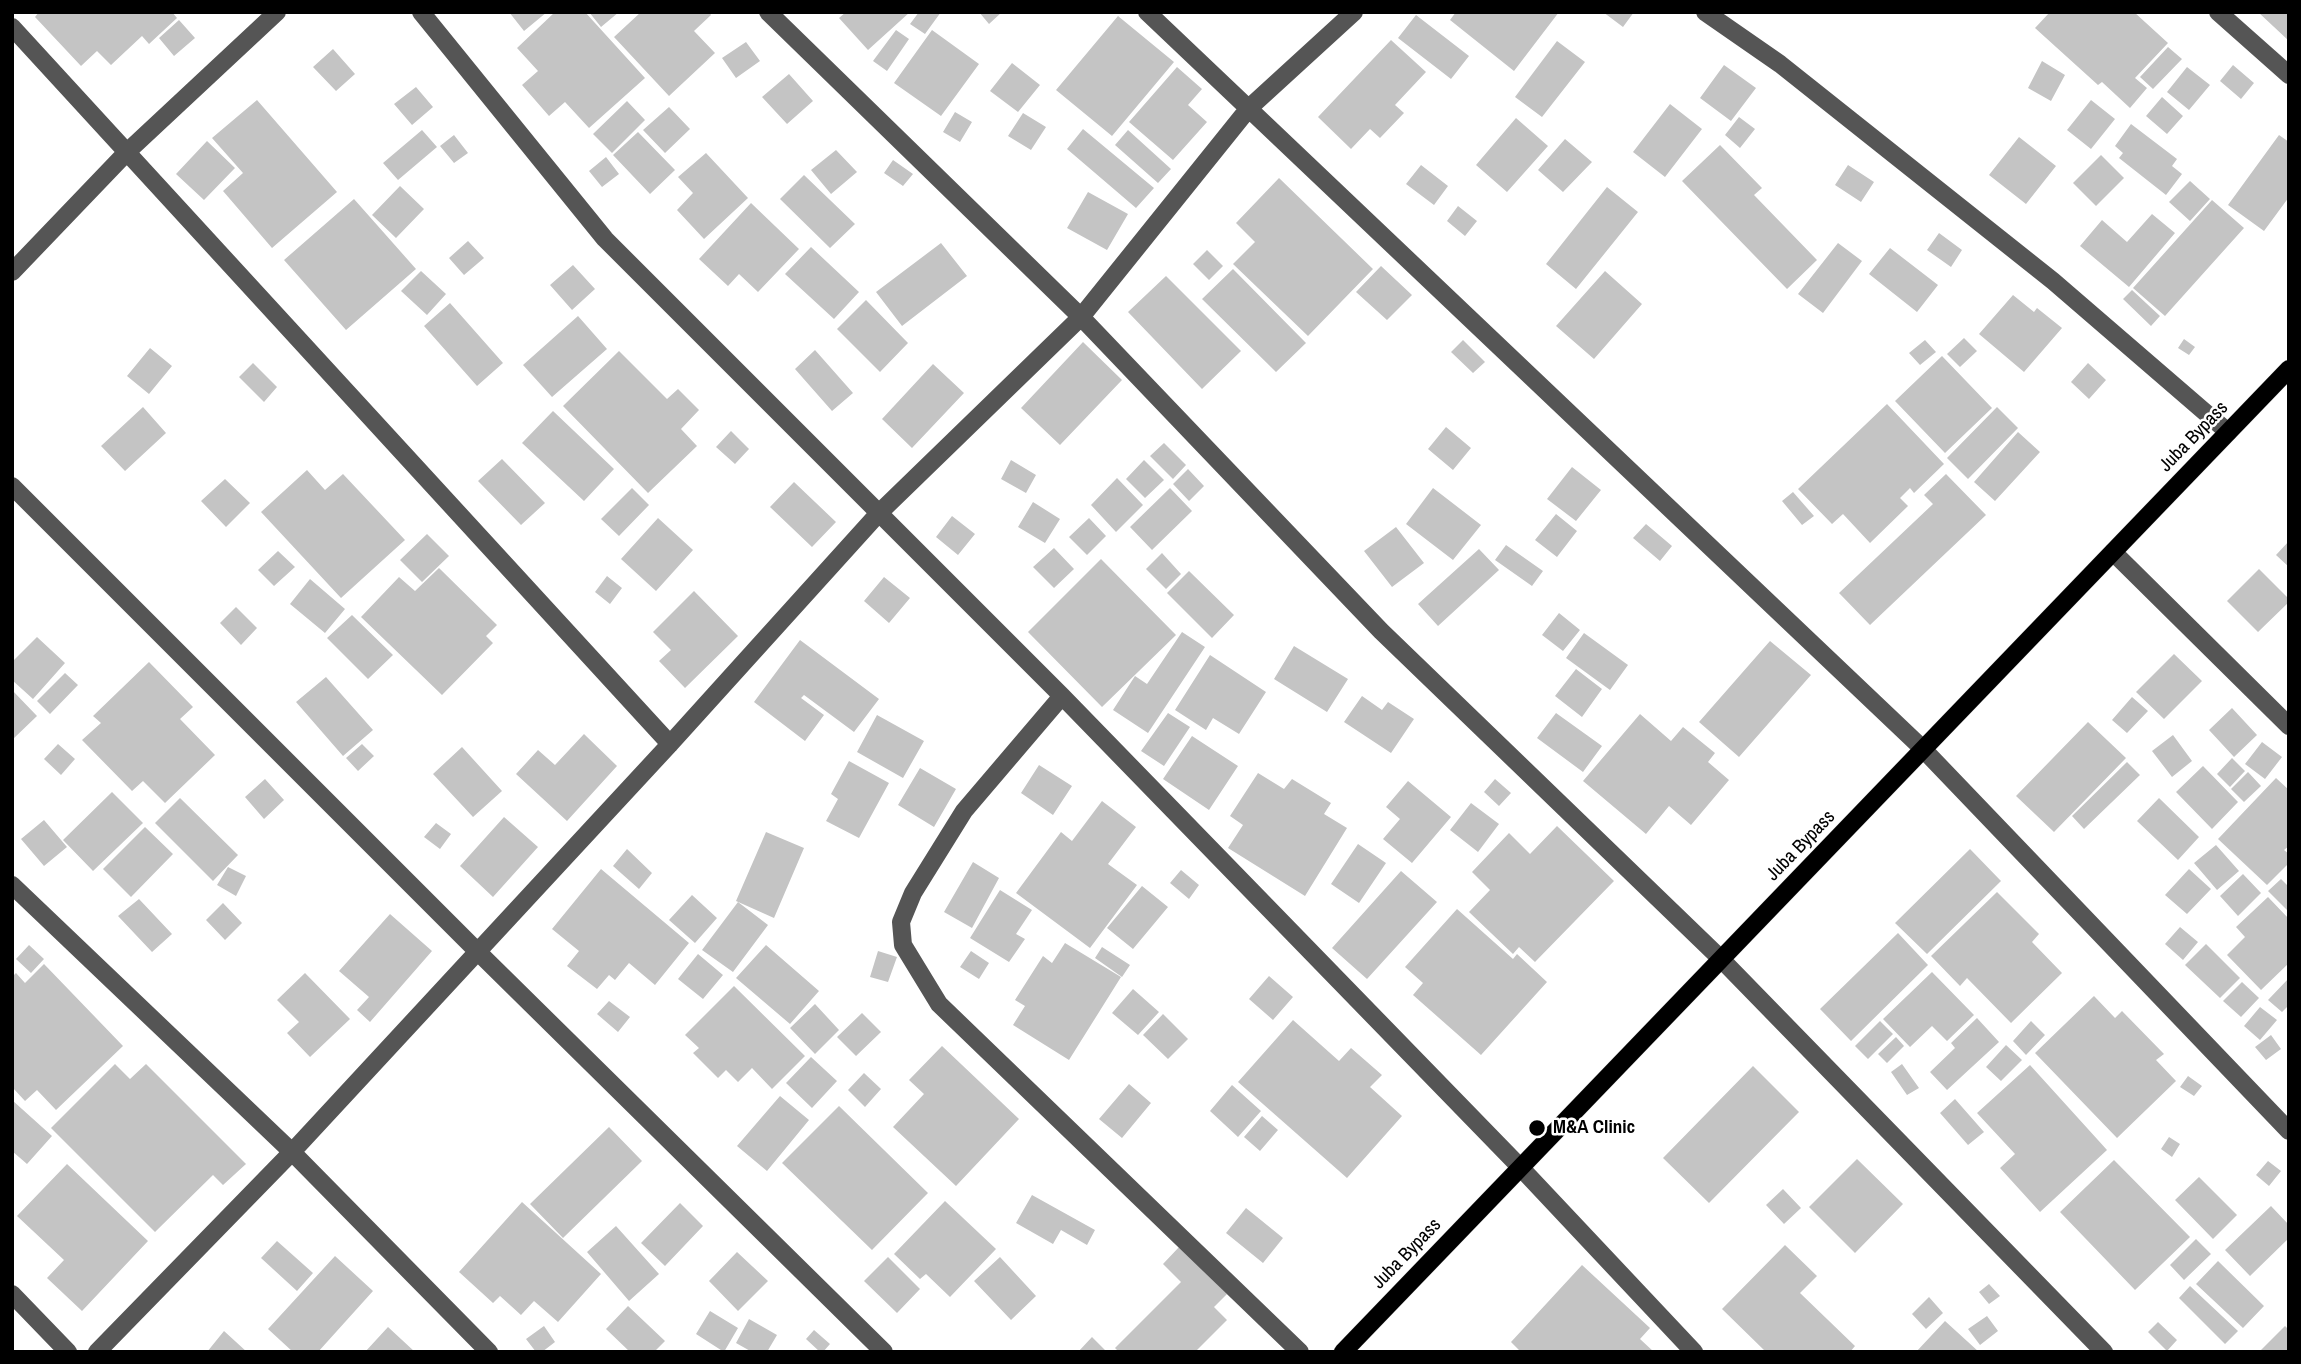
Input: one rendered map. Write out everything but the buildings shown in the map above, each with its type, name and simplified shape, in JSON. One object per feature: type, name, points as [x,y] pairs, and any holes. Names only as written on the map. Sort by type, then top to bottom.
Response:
[{"type":"main road","name":"Juba Bypass","points":[[1343,1352],[2289,369]]},
{"type":"street","points":[[12,272],[127,152],[277,12]]},
{"type":"street","points":[[421,12],[605,239],[1062,696],[1520,1167],[1694,1352]]},
{"type":"street","points":[[768,12],[1081,317],[1381,631],[1721,959],[2104,1352]]},
{"type":"street","points":[[1147,12],[1923,749],[2289,1131]]},
{"type":"street","points":[[97,1352],[292,1152],[670,744],[878,514],[1081,317],[1249,108],[1354,12]]},
{"type":"street","points":[[1705,12],[1780,64],[2053,281],[2228,432]]},
{"type":"street","points":[[2218,12],[2289,75]]},
{"type":"street","points":[[12,27],[670,744]]},
{"type":"street","points":[[12,486],[477,951],[884,1352]]},
{"type":"street","points":[[2112,552],[2289,726]]},
{"type":"street","points":[[1062,696],[957,821],[913,892],[901,922],[903,945],[939,1004],[1300,1352]]},
{"type":"street","points":[[12,885],[292,1152],[489,1352]]},
{"type":"street","points":[[12,1294],[68,1352]]},
{"type":"place","name":"M&A Clinic","points":[[1537,1128]]}]
